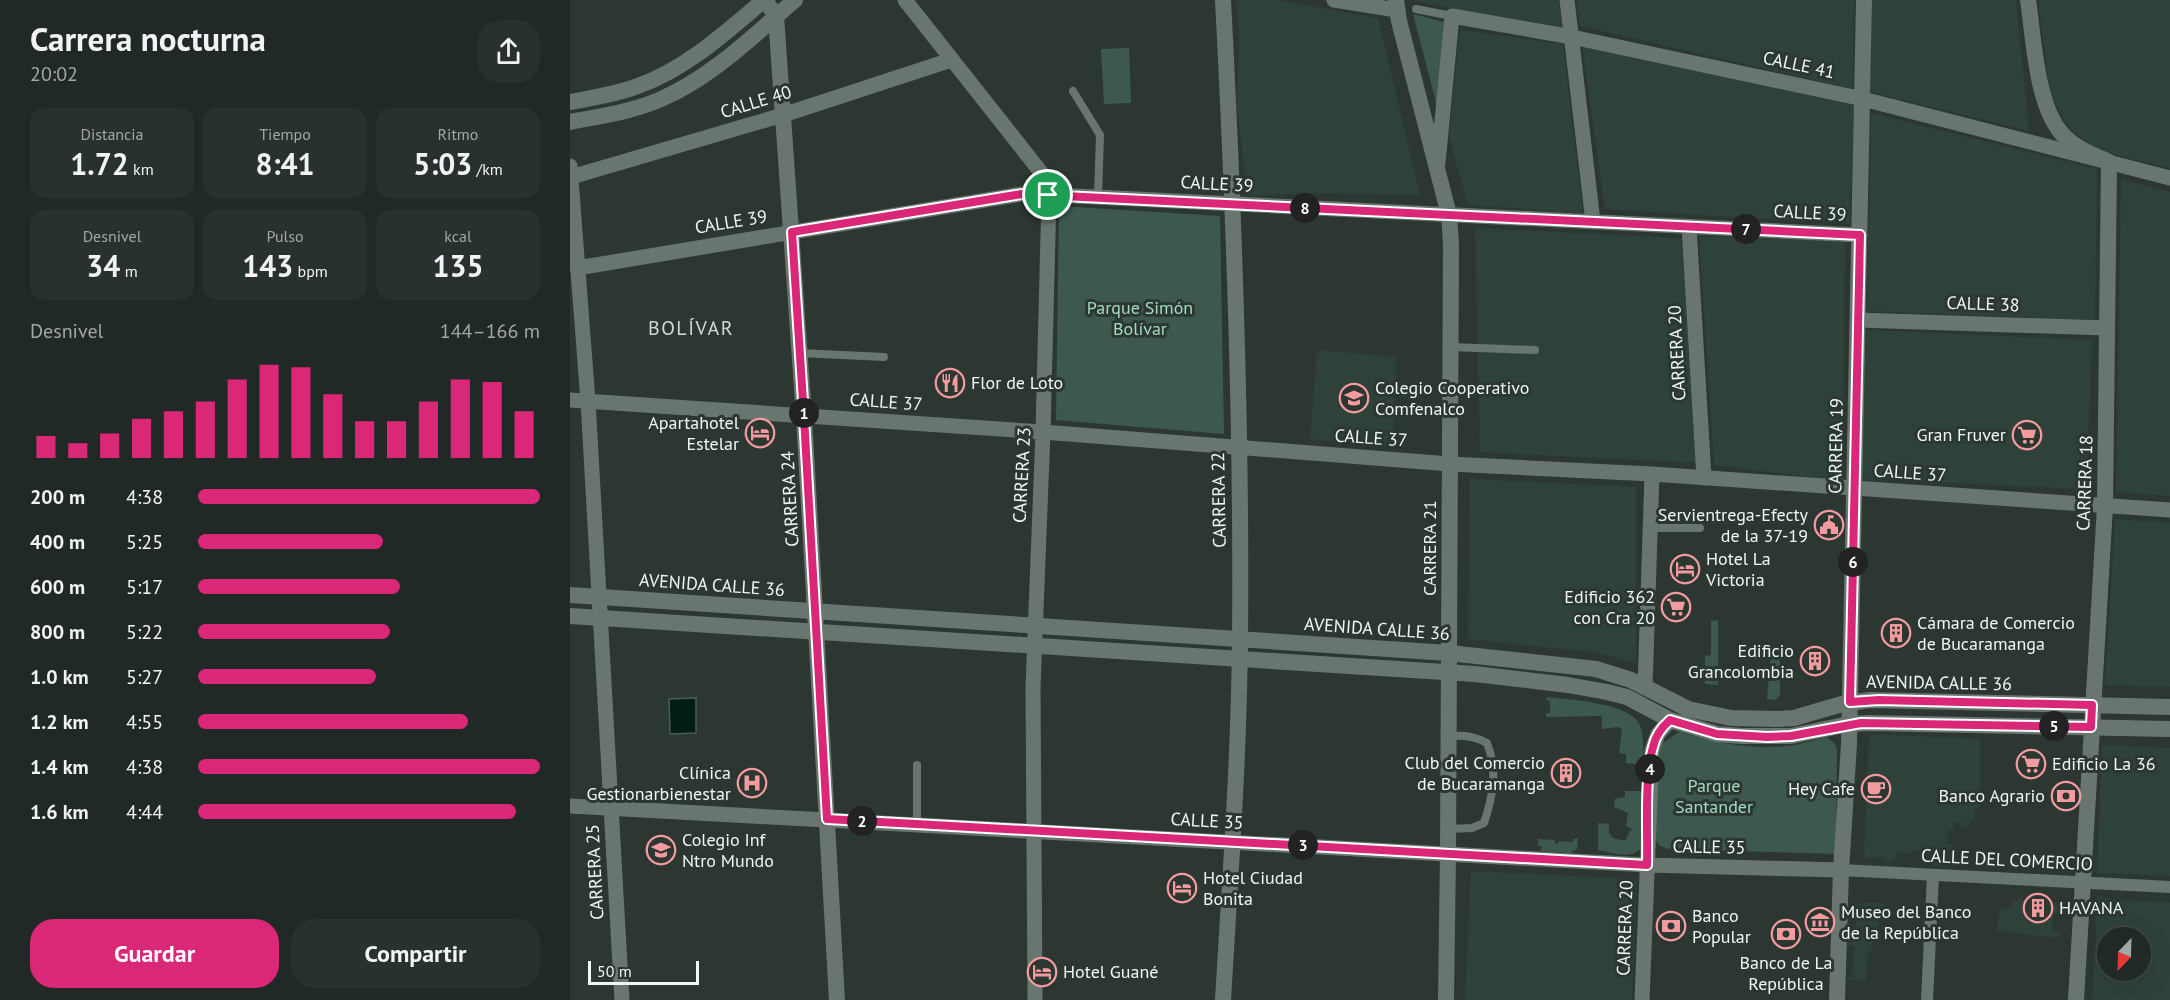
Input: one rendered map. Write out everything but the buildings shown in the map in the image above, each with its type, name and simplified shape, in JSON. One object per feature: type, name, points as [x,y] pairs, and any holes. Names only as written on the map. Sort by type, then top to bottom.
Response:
[{"type":"street","points":[[570,102],[616,93],[660,76],[711,44],[764,0],[776,16]]},
{"type":"street","points":[[570,122],[632,109],[685,87],[727,58],[795,0]]},
{"type":"street","name":"CARRERA 23","points":[[905,0],[1036,166],[1042,175],[1048,195],[1043,432],[1034,625],[1035,1000]]},
{"type":"street","name":"CARRERA 22","points":[[1223,0],[1234,204],[1240,639],[1223,1000]]},
{"type":"street","points":[[1334,0],[1396,5]]},
{"type":"street","points":[[1567,0],[1593,222]]},
{"type":"street","name":"CARRERA 19","points":[[1837,1000],[1850,702],[1864,0]]},
{"type":"street","points":[[2028,0],[2042,93],[2054,123],[2065,137],[2078,147],[2109,162]]},
{"type":"street","name":"CARRERA 21","points":[[1396,5],[1449,215],[1449,737],[1446,1000]]},
{"type":"street","name":"CARRERA 24","points":[[776,16],[804,417],[837,1000]]},
{"type":"street","name":"CARRERA 21","points":[[1437,169],[1452,16]]},
{"type":"street","name":"CALLE 41","points":[[1452,16],[1572,37],[1863,99],[2170,178]]},
{"type":"street","name":"CALLE 40","points":[[570,177],[783,115],[951,60]]},
{"type":"street","name":"CARRERA 18","points":[[2076,1000],[2105,506],[2109,162]]},
{"type":"street","name":"CARRERA 25","points":[[570,166],[588,401],[622,1000]]},
{"type":"street","name":"CALLE 39","points":[[578,268],[1022,194],[1860,235]]},
{"type":"street","name":"CARRERA 20","points":[[1689,226],[1704,478]]},
{"type":"street","name":"CALLE 38","points":[[1858,320],[2107,327]]},
{"type":"street","name":"CALLE 37","points":[[570,400],[1043,432],[1450,464],[1652,474],[2170,510]]},
{"type":"street","points":[[1645,688],[1652,474]]},
{"type":"street","name":"AVENIDA CALLE 36","points":[[570,596],[1449,653],[1596,669],[1613,674],[1688,709],[1731,718],[1794,718],[1850,702],[1879,700],[2170,707]]},
{"type":"street","name":"AVENIDA CALLE 36","points":[[570,616],[1449,671],[1590,688],[1627,697],[1670,720],[1717,734],[1758,737],[1791,736],[1849,724],[1880,723],[2170,729]]},
{"type":"street","name":"CARRERA 20","points":[[1642,1000],[1652,750],[1658,734],[1670,720]]},
{"type":"street","name":"CALLE 35","points":[[570,806],[1647,865],[1841,870]]},
{"type":"street","name":"CALLE DEL COMERCIO","points":[[1841,870],[2170,887]]},
{"type":"street","points":[[1927,1000],[1933,875]]},
{"type":"lane","name":"CALLE 41","points":[[1416,9],[1452,16]]},
{"type":"lane","points":[[1073,91],[1100,135],[1098,197]]},
{"type":"lane","points":[[1450,347],[1534,350]]},
{"type":"lane","points":[[800,353],[884,357]]},
{"type":"lane","points":[[1650,528],[1700,528]]},
{"type":"lane","points":[[1448,830],[1472,828],[1484,823],[1494,788],[1493,758],[1487,743],[1474,737],[1459,735],[1449,737]]},
{"type":"lane","points":[[917,765],[917,824]]},
{"type":"shaded area","points":[[1236,0],[1276,0],[1378,18],[1420,195],[1322,193],[1247,196],[1237,105],[1239,32]]},
{"type":"shaded area","points":[[1415,0],[1559,0],[1562,29],[1415,1]]},
{"type":"shaded area","points":[[1577,0],[1854,0],[1853,89],[1580,26]]},
{"type":"shaded area","points":[[1872,0],[2016,0],[2029,131],[1871,92]]},
{"type":"shaded area","points":[[2038,0],[2170,0],[2170,168],[2109,153],[2088,144],[2066,124],[2050,93]]},
{"type":"shaded area","points":[[1460,30],[1563,44],[1583,213],[1468,205],[1449,137]]},
{"type":"shaded area","points":[[1582,45],[1854,105],[1850,224],[1605,209]]},
{"type":"shaded area","points":[[1871,113],[2097,169],[2095,320],[1867,311]]},
{"type":"shaded area","points":[[2121,179],[2170,192],[2170,496],[2116,492]]},
{"type":"shaded area","points":[[1475,228],[1681,238],[1698,463],[1480,452]]},
{"type":"shaded area","points":[[1699,236],[1845,241],[1843,481],[1714,465]]},
{"type":"shaded area","points":[[1866,330],[2092,340],[2086,489],[1860,479]]},
{"type":"shaded area","name":"Colegio Cooperativo Comfenalco","points":[[1317,350],[1396,357],[1393,446],[1310,439]]},
{"type":"shaded area","points":[[1470,479],[1636,487],[1636,664],[1600,653],[1468,639]]},
{"type":"shaded area","points":[[2115,519],[2170,523],[2170,687],[2105,685]]},
{"type":"shaded area","points":[[696,698],[696,733],[670,734],[669,699]]},
{"type":"shaded area","points":[[1869,734],[1980,739],[1980,807],[1975,808],[1975,821],[1970,821],[1969,828],[1961,828],[1961,822],[1953,822],[1953,830],[1948,830],[1947,844],[1952,844],[1952,851],[1946,852],[1946,867],[1930,866],[1930,851],[1912,850],[1911,854],[1897,852],[1892,861],[1886,861],[1883,857],[1864,858]]},
{"type":"shaded area","points":[[2102,745],[2170,748],[2170,876],[2097,873]]},
{"type":"shaded area","points":[[1471,871],[1637,879],[1632,1000],[1465,1000]]},
{"type":"shaded area","points":[[2098,898],[2170,903],[2170,1000],[2092,1000]]},
{"type":"shaded area","points":[[2018,899],[2065,904],[2065,913],[2053,913],[2052,932],[2060,931],[2060,938],[1997,931],[2000,908],[2011,909],[2012,901],[2018,902]]},
{"type":"shaded area","points":[[1858,903],[1884,903],[1883,912],[1879,912],[1878,931],[1873,932],[1871,951],[1868,951],[1866,981],[1845,980],[1852,977],[1854,946],[1846,946],[1846,942],[1854,942]]},
{"type":"green space","points":[[1413,14],[1444,22],[1438,110]]},
{"type":"green space","points":[[1129,48],[1131,103],[1104,104],[1101,49]]},
{"type":"green space","name":"Parque Simón Bolívar","points":[[1059,206],[1220,216],[1224,434],[1056,420]]},
{"type":"green space","points":[[1718,620],[1718,685],[1705,684],[1705,656],[1711,655],[1711,621]]},
{"type":"green space","points":[[1771,652],[1780,652],[1780,694],[1776,700],[1767,699]]},
{"type":"green space","points":[[1547,697],[1600,704],[1627,713],[1636,719],[1641,728],[1644,765],[1626,763],[1626,754],[1619,753],[1622,729],[1618,727],[1602,729],[1602,716],[1546,717],[1546,713],[1550,713],[1550,701],[1546,700]]},
{"type":"green space","name":"Parque Santander","points":[[1679,732],[1719,742],[1759,747],[1802,744],[1827,737],[1837,749],[1836,854],[1669,849],[1660,846],[1655,840],[1658,751],[1663,743]]},
{"type":"green space","points":[[1625,791],[1641,791],[1644,846],[1627,855],[1598,850],[1598,823],[1609,824],[1609,833],[1613,838],[1625,841],[1630,831],[1634,830],[1626,826],[1628,813],[1614,807],[1615,799],[1625,797]]},
{"type":"green space","points":[[1578,838],[1577,849],[1570,853],[1540,851],[1542,846],[1538,846],[1538,839],[1555,840],[1558,844],[1558,841],[1573,842],[1573,839]]},
{"type":"place","name":"Flor de Loto","points":[[950,383]]},
{"type":"place","name":"Colegio Cooperativo Comfenalco","points":[[1354,398]]},
{"type":"place","name":"Apartahotel Estelar","points":[[760,433]]},
{"type":"place","name":"Gran Fruver","points":[[2027,435]]},
{"type":"place","name":"Servientrega-Efecty de la 37-19","points":[[1829,525]]},
{"type":"place","name":"Hotel La Victoria","points":[[1685,569]]},
{"type":"place","name":"Edificio 362 con Cra 20","points":[[1676,607]]},
{"type":"place","name":"Cámara de Comercio de Bucaramanga","points":[[1896,633]]},
{"type":"place","name":"Edificio Grancolombia","points":[[1815,661]]},
{"type":"place","name":"Edificio La 36","points":[[2031,764]]},
{"type":"place","name":"Club del Comercio de Bucaramanga","points":[[1566,773]]},
{"type":"place","name":"Clínica Gestionarbienestar","points":[[752,783]]},
{"type":"place","name":"Hey Cafe","points":[[1876,789]]},
{"type":"place","name":"Banco Agrario","points":[[2066,796]]},
{"type":"place","name":"Colegio Inf Ntro Mundo","points":[[661,850]]},
{"type":"place","name":"Hotel Ciudad Bonita","points":[[1182,888]]},
{"type":"place","name":"HAVANA","points":[[2038,908]]},
{"type":"place","name":"Museo del Banco de la República","points":[[1820,922]]},
{"type":"place","name":"Banco Popular","points":[[1671,926]]},
{"type":"place","name":"Banco de La República","points":[[1786,934]]},
{"type":"place","name":"Hotel Guané","points":[[1042,972]]},
{"type":"district","name":"BOLÍVAR","points":[[691,328]]},
{"type":"route","points":[[1022,194],[1048,195],[1860,235],[1850,702],[1879,700],[2092,705],[2091,727],[1861,723],[1791,736],[1767,737],[1717,734],[1670,720],[1658,734],[1652,750],[1647,865],[827,819],[792,232],[1022,194]]}]
